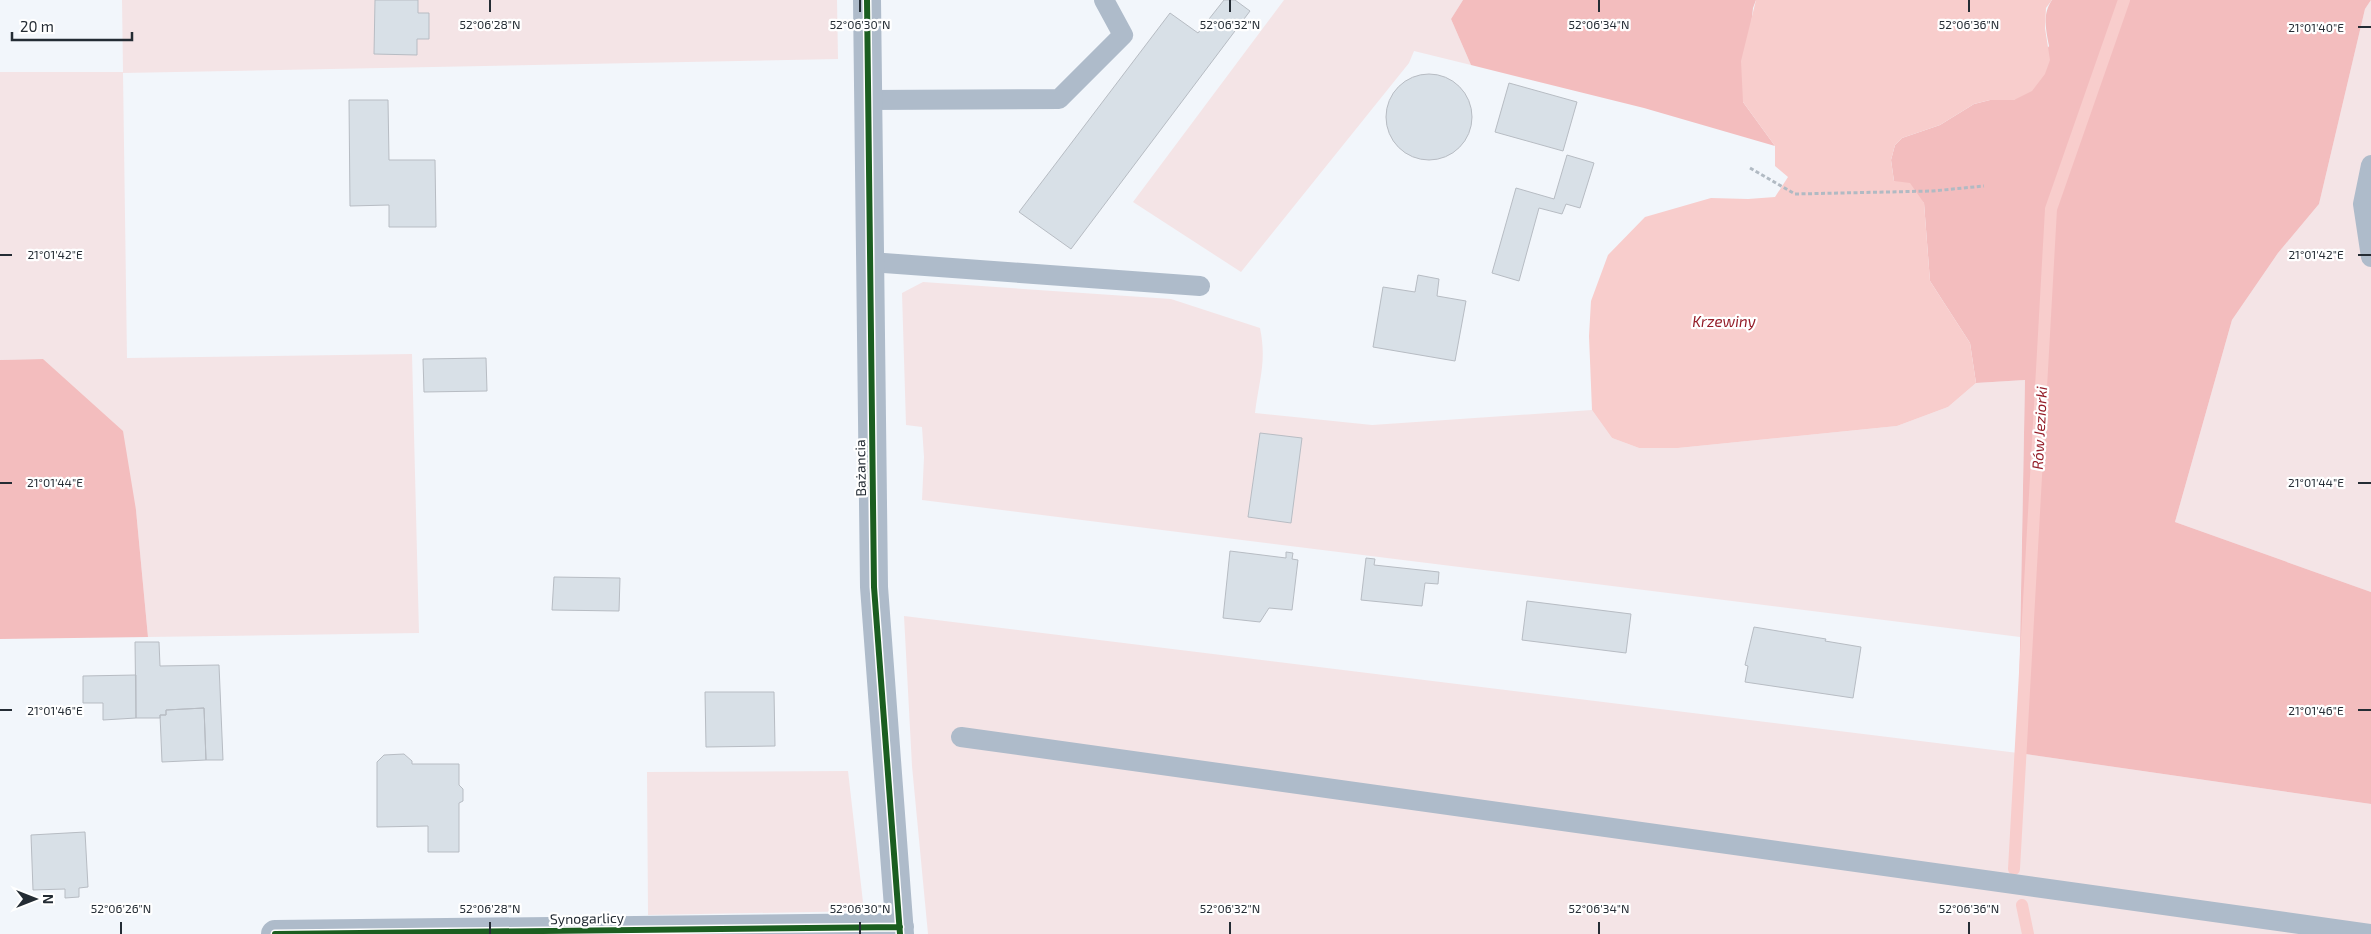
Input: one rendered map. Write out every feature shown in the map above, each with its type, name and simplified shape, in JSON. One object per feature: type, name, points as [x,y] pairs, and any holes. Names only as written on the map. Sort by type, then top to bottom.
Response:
[{"type":"street","name":"Bażancia","points":[[867,0],[874,587],[900,931]]},
{"type":"street","name":"Synogarlicy","points":[[275,934],[900,931]]},
{"type":"lane","points":[[868,100],[1059,99],[1123,35],[1104,0]]},
{"type":"lane","points":[[2371,164],[2363,204],[2371,257]]},
{"type":"lane","points":[[870,262],[1200,286]]},
{"type":"lane","points":[[961,737],[2371,934]]},
{"type":"path","points":[[1750,168],[1779,187],[1795,194],[1933,191],[1984,186]]},
{"type":"shaded area","points":[[122,0],[837,0],[838,59],[123,73],[127,358],[412,354],[419,633],[148,637],[136,510],[43,359],[0,360],[0,72],[123,72]]},
{"type":"shaded area","points":[[1284,0],[1463,0],[1451,19],[1471,65],[1414,51],[1409,63],[1241,272],[1133,202]]},
{"type":"shaded area","points":[[1463,0],[1756,0],[1753,8],[1743,102],[1775,146],[1644,108],[1471,65],[1451,19]]},
{"type":"shaded area","points":[[2052,0],[2371,0],[2365,9],[2319,204],[2278,253],[2232,320],[2175,522],[2371,592],[2371,804],[2018,753],[2025,380],[1976,383],[1970,343],[1930,281],[1924,203],[1894,181],[1891,160],[1895,145],[1902,138],[1940,125],[1974,104],[1990,100],[2014,100],[2049,46],[2046,16]]},
{"type":"shaded area","points":[[2371,0],[2371,592],[2175,522],[2232,320],[2278,253],[2319,204],[2365,9]]},
{"type":"shaded area","points":[[923,282],[1171,299],[1260,328],[1263,361],[1255,413],[1372,425],[1592,410],[1612,438],[1639,448],[1678,448],[1897,426],[1948,407],[1976,383],[2025,380],[2020,637],[922,500],[924,457],[922,427],[906,425],[902,293]]},
{"type":"shaded area","points":[[43,359],[123,431],[136,510],[148,637],[0,639],[0,360]]},
{"type":"shaded area","points":[[904,616],[2018,753],[2371,804],[2371,934],[928,934],[912,766]]},
{"type":"shaded area","points":[[848,771],[864,911],[648,915],[647,772]]},
{"type":"water","name":"Krzewiny","points":[[1756,0],[2052,0],[2046,8],[2045,28],[2050,60],[2045,74],[2032,91],[2014,100],[1990,100],[1974,104],[1940,125],[1902,138],[1895,145],[1891,160],[1894,181],[1910,183],[1924,203],[1930,281],[1970,343],[1976,383],[1948,407],[1897,426],[1678,448],[1639,448],[1612,438],[1592,410],[1589,336],[1591,301],[1608,255],[1645,217],[1711,198],[1748,199],[1775,197],[1788,177],[1775,166],[1775,146],[1743,102],[1741,61]]},
{"type":"building","points":[[375,0],[418,0],[418,13],[429,13],[429,39],[417,39],[417,55],[374,54]]},
{"type":"building","points":[[1224,0],[1235,0],[1250,11],[1071,249],[1019,212],[1170,13],[1198,33]]},
{"type":"building","points":[[1429,74],[1446,77],[1460,86],[1469,100],[1472,117],[1469,134],[1460,148],[1446,157],[1429,160],[1412,157],[1398,148],[1389,134],[1386,117],[1389,100],[1398,86],[1412,77]]},
{"type":"building","points":[[1509,83],[1577,102],[1563,151],[1495,132]]},
{"type":"building","points":[[349,100],[388,100],[389,160],[435,160],[436,227],[389,227],[389,205],[350,206]]},
{"type":"building","points":[[1567,155],[1594,163],[1580,208],[1566,204],[1562,214],[1539,208],[1519,281],[1492,273],[1516,188],[1554,199]]},
{"type":"building","points":[[1418,275],[1439,279],[1437,296],[1466,301],[1455,361],[1373,347],[1383,287],[1415,292]]},
{"type":"building","points":[[486,358],[487,391],[424,392],[423,359]]},
{"type":"building","points":[[1260,433],[1302,438],[1291,523],[1248,517]]},
{"type":"building","points":[[1230,551],[1286,558],[1286,552],[1293,553],[1292,559],[1298,560],[1292,610],[1269,608],[1260,622],[1223,618]]},
{"type":"building","points":[[1366,558],[1375,559],[1374,565],[1439,572],[1438,584],[1425,583],[1422,606],[1361,600]]},
{"type":"building","points":[[554,577],[620,578],[619,611],[552,610]]},
{"type":"building","points":[[1527,601],[1631,614],[1626,653],[1522,640]]},
{"type":"building","points":[[1754,627],[1861,647],[1853,698],[1745,682],[1748,666],[1745,665]]},
{"type":"building","points":[[135,642],[159,642],[160,666],[219,665],[223,760],[206,760],[204,708],[166,710],[166,715],[160,715],[160,718],[136,718]]},
{"type":"building","points":[[136,675],[136,718],[103,720],[103,703],[83,703],[83,676]]},
{"type":"building","points":[[705,692],[774,692],[775,746],[706,747]]},
{"type":"building","points":[[204,708],[206,760],[162,762],[160,715],[166,715],[166,710]]},
{"type":"building","points":[[404,754],[412,761],[412,764],[459,764],[459,785],[463,789],[463,801],[459,803],[459,852],[428,852],[428,826],[377,827],[377,762],[384,755]]},
{"type":"building","points":[[85,832],[88,887],[79,888],[79,897],[65,898],[65,889],[33,890],[31,835]]},
{"type":"waterway","name":"Rów Jeziorki","points":[[2014,869],[2051,209],[2124,0]]},
{"type":"waterway","name":"Rów Jeziorki","points":[[2022,905],[2028,934]]},
{"type":"cycle path","points":[[867,0],[874,587],[900,934]]},
{"type":"cycle path","points":[[275,934],[900,927]]}]
